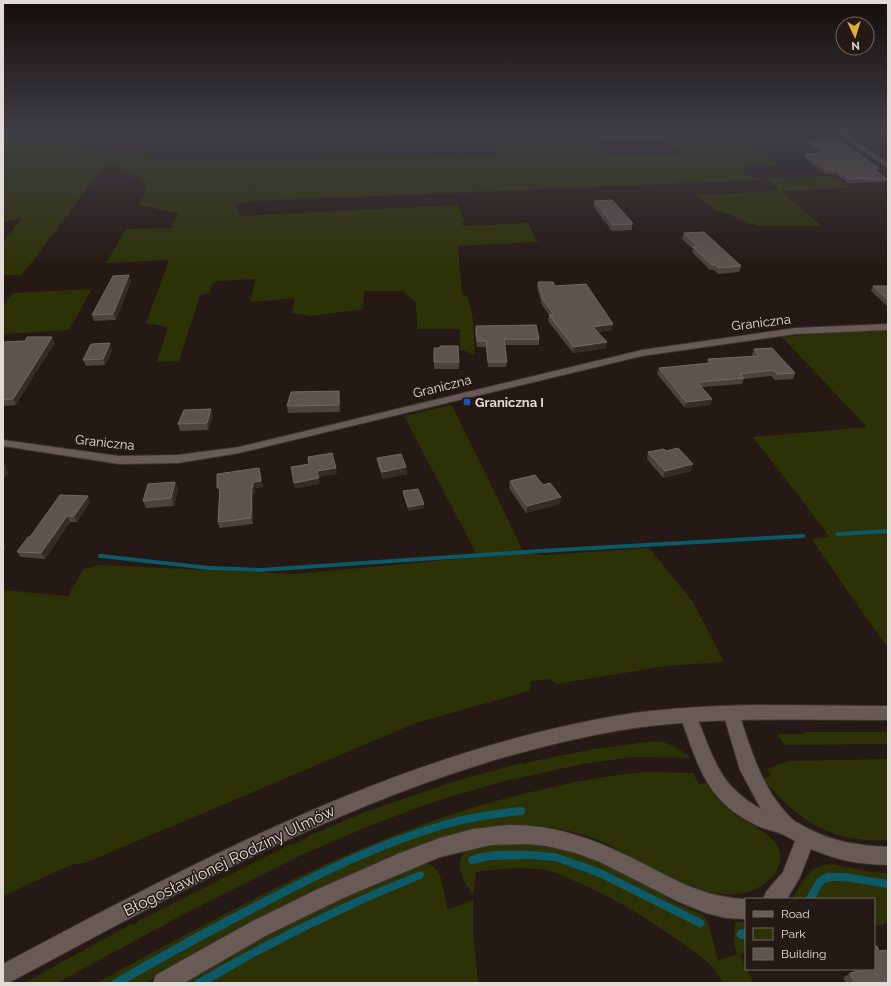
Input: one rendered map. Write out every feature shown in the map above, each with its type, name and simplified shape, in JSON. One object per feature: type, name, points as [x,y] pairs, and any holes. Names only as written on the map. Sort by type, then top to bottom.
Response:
[{"type":"street","name":"Graniczna","points":[[3,443],[118,460],[178,459],[239,450],[642,353],[727,340],[796,332],[888,327]]},
{"type":"street","name":"Błogosławionej Rodziny Ulmów","points":[[3,975],[243,850],[314,818],[382,790],[457,764],[556,737],[621,723],[731,713],[888,713]]},
{"type":"street","points":[[731,713],[749,770],[771,808],[784,826]]},
{"type":"street","points":[[688,716],[705,760],[716,780],[726,794],[739,806],[749,813],[784,826],[806,838],[847,853],[876,857],[888,856]]},
{"type":"street","points":[[164,983],[251,933],[316,899],[427,852],[470,840],[507,834],[533,835],[572,843],[618,860],[667,886],[702,902],[720,907],[745,909]]},
{"type":"street","points":[[774,898],[785,887],[806,838]]},
{"type":"green space","points":[[3,178],[95,178],[21,275],[3,275],[3,242],[22,218],[3,222]]},
{"type":"green space","points":[[138,178],[756,178],[761,180],[255,201],[234,205],[239,210],[240,216],[458,205],[465,223],[458,224],[467,226],[528,223],[538,242],[458,246],[462,295],[468,296],[473,319],[475,355],[460,349],[460,329],[417,329],[416,303],[403,291],[364,291],[363,309],[311,316],[292,313],[295,298],[250,302],[256,279],[219,281],[213,283],[209,293],[200,295],[179,361],[157,362],[168,327],[146,323],[169,260],[106,263],[126,229],[173,228],[172,224],[179,214],[139,205],[146,189],[145,182]]},
{"type":"green space","points":[[767,178],[835,178],[851,188],[780,191],[822,226],[758,226],[732,215],[717,211],[697,195],[779,191]]},
{"type":"green space","points":[[92,289],[69,330],[3,334],[3,305],[13,293]]},
{"type":"green space","points":[[837,332],[888,332],[888,648],[811,539],[829,537],[753,437],[867,427],[782,337]]},
{"type":"green space","points":[[452,405],[527,559],[525,552],[545,555],[649,548],[693,602],[724,662],[667,666],[556,684],[549,679],[531,681],[529,691],[416,723],[85,863],[73,864],[3,896],[3,590],[68,596],[83,569],[100,565],[294,574],[478,557],[404,416]]},
{"type":"green space","points":[[806,732],[888,732],[888,744],[785,745],[777,734],[805,734]]},
{"type":"green space","points":[[655,741],[674,746],[691,758],[633,757],[583,764],[504,781],[430,803],[367,827],[301,855],[184,914],[57,983],[24,983],[131,924],[135,925],[140,920],[289,845],[295,844],[313,834],[363,813],[452,782],[522,763],[524,764],[594,749]]},
{"type":"green space","points":[[888,759],[888,840],[850,838],[833,833],[818,826],[789,806],[763,779],[771,776],[767,769],[789,761]]},
{"type":"green space","points":[[646,772],[693,773],[699,784],[706,783],[728,809],[765,833],[776,843],[780,853],[780,861],[773,876],[750,891],[728,894],[703,890],[678,881],[607,844],[587,836],[546,826],[506,825],[492,827],[477,830],[223,939],[146,983],[97,983],[256,898],[365,847],[421,825],[478,806],[550,788],[604,777]]},
{"type":"green space","points":[[521,843],[567,850],[591,858],[634,878],[678,904],[702,914],[708,922],[718,960],[737,955],[734,944],[735,922],[745,922],[745,953],[740,955],[745,965],[745,970],[748,970],[754,983],[723,983],[713,967],[705,960],[643,917],[611,898],[550,871],[528,868],[511,868],[476,872],[473,894],[465,883],[461,874],[461,856],[464,852],[501,844]]},
{"type":"green space","points":[[425,863],[433,866],[440,875],[448,910],[473,900],[473,931],[478,983],[182,983],[266,934],[314,910]]},
{"type":"green space","points":[[831,864],[871,872],[888,873],[888,923],[875,926],[875,898],[793,898],[811,871],[823,865]]},
{"type":"building","points":[[848,178],[887,179],[849,179]]},
{"type":"building","points":[[612,200],[633,224],[613,225],[594,201]]},
{"type":"building","points":[[704,232],[741,266],[719,268],[715,264],[712,265],[693,247],[697,246],[684,233]]},
{"type":"building","points":[[129,275],[113,314],[92,315],[113,276]]},
{"type":"building","points":[[538,282],[553,282],[555,286],[586,284],[613,324],[593,327],[607,342],[574,347],[549,315],[554,315],[543,299]]},
{"type":"building","points":[[873,286],[888,286],[888,300]]},
{"type":"building","points":[[536,325],[539,339],[504,339],[507,362],[488,362],[486,341],[477,341],[476,326]]},
{"type":"building","points":[[27,337],[52,337],[13,399],[3,400],[3,342],[25,341]]},
{"type":"building","points":[[110,343],[103,359],[83,360],[91,344]]},
{"type":"building","points":[[440,346],[458,346],[459,362],[434,362],[434,348],[440,348]]},
{"type":"building","points":[[772,348],[795,373],[777,374],[774,370],[740,374],[744,378],[697,382],[712,399],[686,402],[659,368],[711,363],[708,359],[759,356],[754,349]]},
{"type":"building","points":[[339,391],[339,405],[287,406],[291,392]]},
{"type":"building","points":[[211,409],[207,423],[178,424],[184,410]]},
{"type":"building","points":[[678,448],[693,464],[665,471],[648,452],[664,449],[666,451]]},
{"type":"building","points":[[332,453],[336,468],[317,471],[319,478],[294,483],[291,467],[309,464],[308,457]]},
{"type":"building","points":[[401,454],[406,467],[382,472],[377,458]]},
{"type":"building","points":[[259,468],[261,481],[253,482],[251,518],[218,522],[220,488],[217,488],[217,474]]},
{"type":"building","points":[[535,475],[543,485],[550,483],[561,497],[527,506],[510,481]]},
{"type":"building","points":[[175,482],[171,498],[143,501],[148,484]]},
{"type":"building","points":[[418,489],[424,504],[408,507],[403,491]]},
{"type":"building","points":[[60,495],[88,496],[74,516],[67,516],[41,553],[17,552],[28,537],[30,537]]},
{"type":"building","points":[[877,946],[879,951],[888,950],[888,983],[855,983],[850,973],[862,970],[875,970],[875,947]]},
{"type":"waterway","points":[[838,534],[888,531]]},
{"type":"waterway","points":[[101,556],[209,568],[260,570],[541,551],[803,536]]},
{"type":"waterway","points":[[116,983],[220,925],[312,878],[369,852],[429,829],[490,814],[521,811]]},
{"type":"waterway","points":[[472,860],[491,856],[531,855],[555,857],[601,873],[700,923]]},
{"type":"waterway","points":[[199,983],[307,925],[420,875]]},
{"type":"waterway","points":[[811,898],[820,882],[827,878],[844,877],[888,884]]},
{"type":"place","name":"Graniczna I","points":[[467,402]]}]
